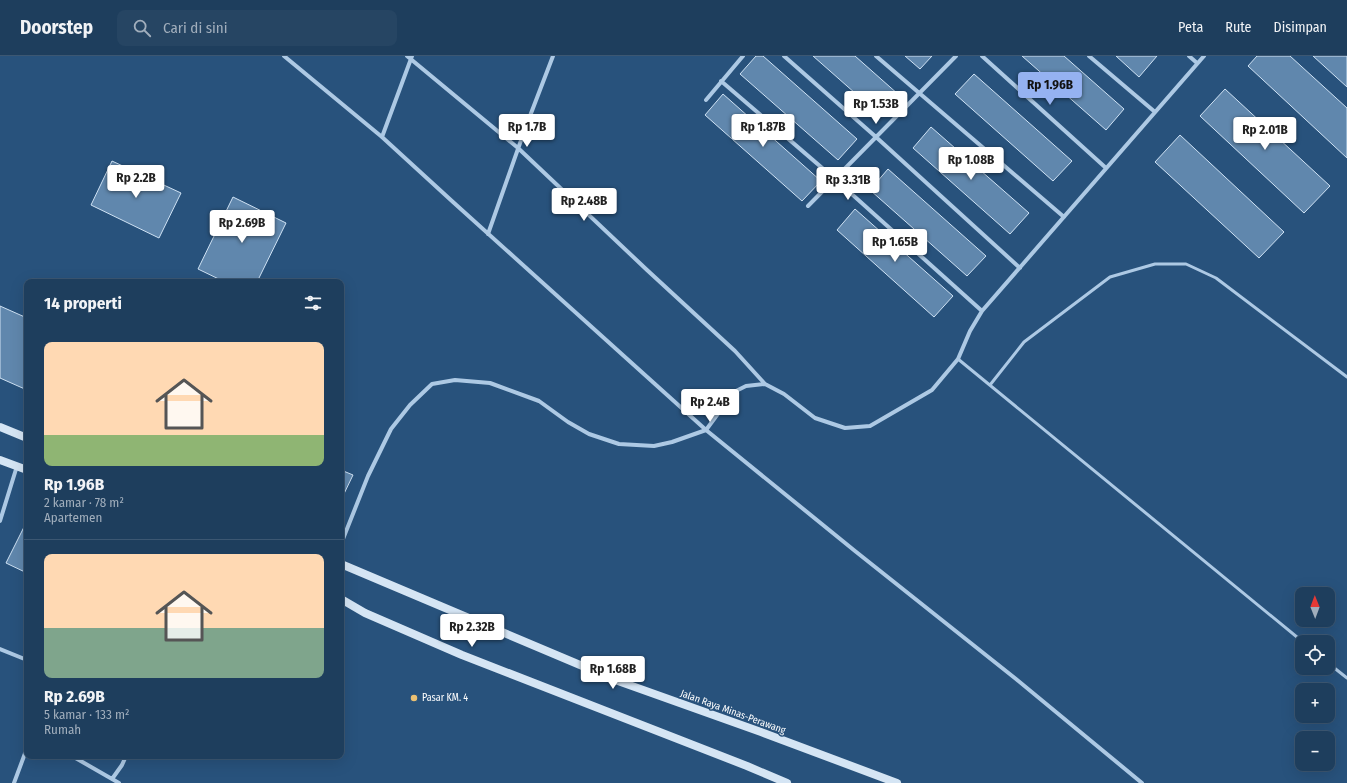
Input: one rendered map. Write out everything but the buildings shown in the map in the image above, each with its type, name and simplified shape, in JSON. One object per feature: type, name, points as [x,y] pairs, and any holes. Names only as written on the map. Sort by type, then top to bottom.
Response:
[{"type":"main road","points":[[0,427],[24,437]]},
{"type":"main road","points":[[0,460],[24,469]]},
{"type":"main road","name":"Jalan Raya Minas-Perawang","points":[[344,565],[618,681],[897,783]]},
{"type":"main road","points":[[344,601],[364,613],[462,655],[740,763],[787,783]]},
{"type":"street","points":[[284,56],[382,137],[706,430],[1016,679],[1142,783]]},
{"type":"street","points":[[406,56],[411,58],[518,148],[647,270],[735,350],[765,384],[784,394],[815,418],[845,428],[870,426],[932,390],[958,359],[970,331],[982,311],[1204,56]]},
{"type":"street","points":[[488,234],[518,148],[553,56]]},
{"type":"street","points":[[706,100],[743,56]]},
{"type":"street","points":[[784,56],[876,137],[1020,268]]},
{"type":"street","points":[[876,56],[1064,217]]},
{"type":"street","points":[[808,206],[956,56]]},
{"type":"street","points":[[982,56],[1106,168]]},
{"type":"street","points":[[1089,56],[1155,112]]},
{"type":"street","points":[[1189,56],[1197,63]]},
{"type":"street","points":[[382,137],[411,58]]},
{"type":"street","points":[[721,81],[835,179],[982,311]]},
{"type":"street","points":[[344,536],[368,476],[391,429],[410,405],[432,384],[455,380],[490,384],[539,401],[568,422],[589,434],[619,444],[654,446],[672,442],[706,430],[734,392],[746,386],[765,384]]},
{"type":"street","points":[[0,521],[17,466]]},
{"type":"street","points":[[0,649],[24,659]]},
{"type":"street","points":[[14,783],[24,756]]},
{"type":"street","points":[[77,759],[119,783]]},
{"type":"street","points":[[112,779],[125,759]]},
{"type":"lane","points":[[990,385],[1024,342],[1110,277],[1155,264],[1186,264],[1216,278],[1347,377]]},
{"type":"lane","points":[[958,359],[1295,635]]},
{"type":"lane","points":[[1335,669],[1347,678]]},
{"type":"place","name":"Pasar KM. 4","points":[[414,698]]}]
